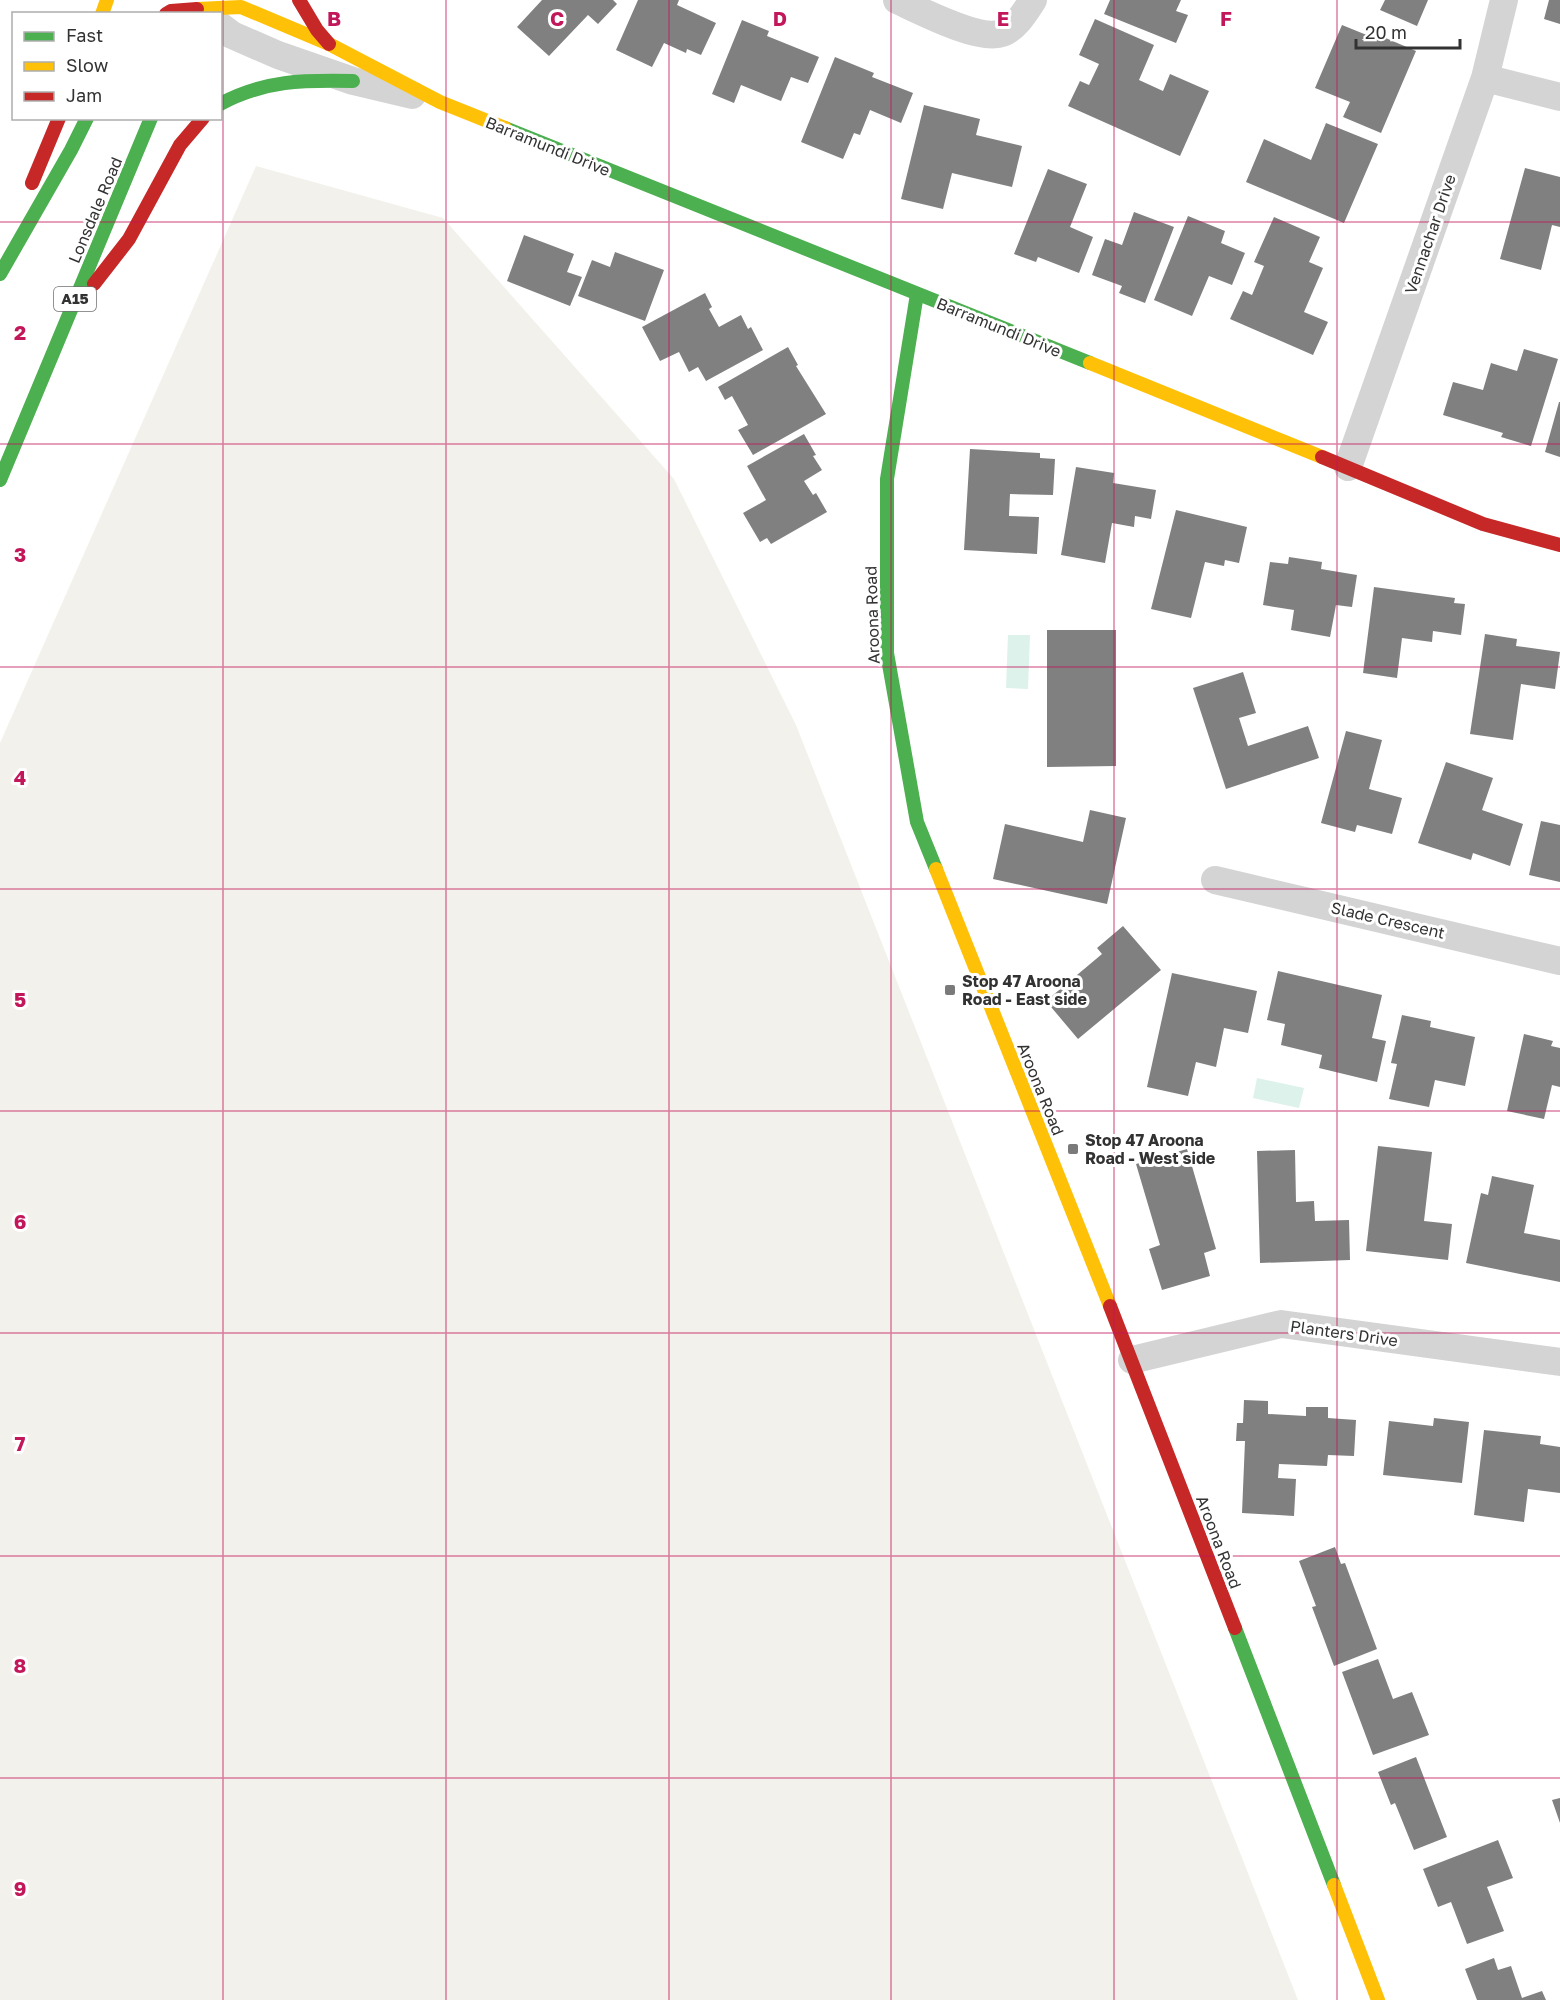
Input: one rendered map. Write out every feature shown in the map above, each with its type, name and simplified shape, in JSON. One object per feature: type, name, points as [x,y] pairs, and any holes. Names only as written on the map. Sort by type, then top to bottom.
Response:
[{"type":"street","points":[[299,0],[316,30],[329,44]]},
{"type":"street","points":[[897,0],[979,34],[1001,34],[1018,21],[1033,0]]},
{"type":"street","name":"Vennachar Drive","points":[[1348,467],[1485,78],[1504,0]]},
{"type":"street","name":"Barramundi Drive","points":[[169,12],[197,7],[240,7],[329,44],[440,102],[1348,467],[1483,524],[1560,545]]},
{"type":"street","name":"Barramundi Drive","points":[[222,28],[278,55],[353,81],[440,102]]},
{"type":"street","points":[[1485,78],[1560,97]]},
{"type":"street","points":[[222,103],[241,93],[271,83],[302,80],[353,81]]},
{"type":"street","points":[[0,262],[58,120]]},
{"type":"street","points":[[0,274],[86,120]]},
{"type":"street","name":"Lonsdale Road","points":[[0,480],[150,120]]},
{"type":"street","points":[[66,321],[129,239],[180,145],[201,120]]},
{"type":"street","name":"Aroona Road","points":[[917,294],[887,479],[887,653],[917,822],[1132,1360],[1378,2000]]},
{"type":"street","name":"Slade Crescent","points":[[1215,880],[1560,961]]},
{"type":"street","name":"Planters Drive","points":[[1132,1360],[1281,1324],[1560,1362]]},
{"type":"shaded area","points":[[256,166],[443,218],[674,479],[796,725],[1298,2000],[0,2000],[0,743]]},
{"type":"shaded area","points":[[1008,635],[1030,635],[1028,689],[1006,688]]},
{"type":"shaded area","points":[[1257,1078],[1304,1088],[1299,1108],[1253,1098]]},
{"type":"building","points":[[542,0],[613,0],[617,4],[598,24],[588,15],[549,56],[517,27]]},
{"type":"building","points":[[638,0],[679,0],[677,5],[716,23],[701,55],[687,49],[686,53],[664,43],[652,67],[616,50]]},
{"type":"building","points":[[1110,0],[1181,0],[1176,11],[1188,15],[1176,43],[1104,14]]},
{"type":"building","points":[[1385,0],[1428,0],[1417,26],[1380,10]]},
{"type":"building","points":[[1549,0],[1560,0],[1560,24],[1544,19]]},
{"type":"building","points":[[1095,19],[1154,45],[1139,80],[1163,91],[1170,74],[1209,91],[1180,156],[1068,106],[1080,81],[1089,85],[1099,64],[1079,55]]},
{"type":"building","points":[[742,20],[769,31],[767,36],[819,57],[808,83],[791,77],[781,101],[741,85],[734,103],[712,94]]},
{"type":"building","points":[[1342,25],[1379,40],[1381,36],[1416,51],[1381,133],[1343,117],[1350,102],[1315,88]]},
{"type":"building","points":[[835,57],[874,73],[872,77],[913,93],[901,123],[870,110],[860,135],[854,133],[843,159],[801,142]]},
{"type":"building","points":[[924,105],[980,119],[976,135],[1022,146],[1012,187],[952,173],[943,209],[901,199]]},
{"type":"building","points":[[1326,123],[1378,144],[1344,223],[1246,182],[1264,139],[1311,160]]},
{"type":"building","points":[[1525,168],[1560,177],[1560,227],[1552,225],[1541,270],[1500,259]]},
{"type":"building","points":[[1048,169],[1087,184],[1070,227],[1093,237],[1079,273],[1038,257],[1036,262],[1014,254]]},
{"type":"building","points":[[1134,212],[1174,227],[1145,303],[1119,293],[1122,286],[1092,275],[1105,239],[1122,245]]},
{"type":"building","points":[[1188,216],[1225,231],[1221,243],[1245,253],[1232,285],[1209,276],[1192,316],[1154,300]]},
{"type":"building","points":[[1274,217],[1320,237],[1309,262],[1323,268],[1304,312],[1328,322],[1313,355],[1230,319],[1243,291],[1252,295],[1264,266],[1254,262]]},
{"type":"building","points":[[524,235],[574,254],[567,272],[582,277],[570,306],[507,281]]},
{"type":"building","points":[[615,252],[664,270],[645,321],[578,296],[592,260],[610,267]]},
{"type":"building","points":[[705,293],[712,307],[709,309],[719,327],[741,315],[748,329],[751,327],[763,350],[706,381],[698,367],[689,372],[679,352],[660,361],[642,327]]},
{"type":"building","points":[[788,347],[798,365],[796,366],[826,414],[753,455],[738,430],[748,425],[732,396],[725,400],[718,387]]},
{"type":"building","points":[[1524,349],[1558,359],[1531,446],[1501,437],[1503,433],[1443,415],[1453,382],[1483,390],[1491,363],[1517,371]]},
{"type":"building","points":[[1560,402],[1560,457],[1545,452]]},
{"type":"building","points":[[804,434],[822,470],[804,481],[813,495],[816,493],[827,512],[771,544],[767,538],[760,542],[743,513],[766,500],[747,466]]},
{"type":"building","points":[[970,449],[1040,453],[1040,458],[1055,459],[1053,495],[1010,494],[1009,516],[1039,517],[1037,554],[964,550]]},
{"type":"building","points":[[1076,467],[1114,473],[1113,483],[1156,490],[1151,519],[1135,516],[1134,527],[1112,523],[1105,563],[1061,555]]},
{"type":"building","points":[[1176,510],[1247,527],[1239,563],[1225,560],[1224,566],[1205,562],[1191,618],[1151,609]]},
{"type":"building","points":[[1289,557],[1322,562],[1321,569],[1357,575],[1352,607],[1336,605],[1330,637],[1291,630],[1294,610],[1263,605],[1270,562],[1288,564]]},
{"type":"building","points":[[1374,587],[1455,598],[1454,603],[1465,604],[1461,635],[1433,631],[1432,642],[1402,638],[1397,678],[1363,673]]},
{"type":"building","points":[[1047,630],[1116,630],[1116,766],[1047,767]]},
{"type":"building","points":[[1485,634],[1517,639],[1516,646],[1560,652],[1555,689],[1521,684],[1513,740],[1470,734]]},
{"type":"building","points":[[1243,672],[1256,713],[1239,718],[1248,746],[1308,726],[1319,758],[1226,789],[1193,688]]},
{"type":"building","points":[[1346,731],[1382,740],[1369,789],[1402,798],[1392,834],[1357,825],[1355,832],[1321,823]]},
{"type":"building","points":[[1446,762],[1493,778],[1482,810],[1523,824],[1510,866],[1473,853],[1471,860],[1418,843]]},
{"type":"building","points":[[1090,810],[1126,818],[1107,904],[993,879],[1005,824],[1083,842]]},
{"type":"building","points":[[1541,821],[1560,825],[1560,882],[1529,875]]},
{"type":"building","points":[[1123,926],[1161,970],[1078,1039],[1046,1001],[1102,954],[1097,948]]},
{"type":"building","points":[[1278,971],[1382,995],[1372,1038],[1386,1041],[1377,1082],[1319,1068],[1322,1055],[1281,1045],[1285,1024],[1267,1020]]},
{"type":"building","points":[[1172,973],[1257,991],[1248,1033],[1224,1028],[1216,1067],[1196,1062],[1188,1096],[1147,1087]]},
{"type":"building","points":[[1402,1015],[1431,1021],[1430,1027],[1475,1037],[1465,1086],[1435,1080],[1429,1107],[1389,1099],[1397,1064],[1391,1063]]},
{"type":"building","points":[[1524,1034],[1553,1041],[1551,1046],[1560,1048],[1560,1087],[1552,1085],[1544,1119],[1507,1111]]},
{"type":"building","points":[[1378,1146],[1432,1152],[1424,1221],[1452,1224],[1448,1260],[1366,1251]]},
{"type":"building","points":[[1187,1149],[1216,1249],[1204,1253],[1210,1276],[1162,1290],[1149,1249],[1160,1245],[1136,1164]]},
{"type":"building","points":[[1295,1150],[1296,1202],[1314,1201],[1315,1221],[1349,1220],[1350,1260],[1260,1263],[1257,1151]]},
{"type":"building","points":[[1492,1176],[1534,1185],[1524,1233],[1560,1240],[1560,1282],[1466,1263],[1481,1193],[1488,1195]]},
{"type":"building","points":[[1244,1400],[1268,1401],[1268,1414],[1306,1416],[1306,1407],[1328,1407],[1328,1418],[1356,1420],[1354,1456],[1328,1455],[1327,1466],[1279,1464],[1278,1478],[1296,1479],[1294,1516],[1242,1513],[1245,1441],[1236,1441],[1237,1423],[1243,1423]]},
{"type":"building","points":[[1434,1418],[1469,1422],[1462,1483],[1383,1475],[1389,1421],[1433,1426]]},
{"type":"building","points":[[1484,1430],[1541,1436],[1540,1444],[1560,1447],[1560,1493],[1528,1489],[1524,1522],[1474,1515]]},
{"type":"building","points":[[1335,1547],[1341,1564],[1345,1563],[1377,1649],[1334,1666],[1312,1607],[1316,1606],[1299,1561]]},
{"type":"building","points":[[1378,1659],[1393,1699],[1412,1692],[1429,1735],[1373,1755],[1342,1672]]},
{"type":"building","points":[[1416,1757],[1447,1837],[1414,1850],[1395,1803],[1391,1805],[1378,1772]]},
{"type":"building","points":[[1560,1798],[1560,1823],[1552,1800]]},
{"type":"building","points":[[1498,1840],[1513,1878],[1487,1887],[1504,1931],[1467,1944],[1451,1902],[1438,1907],[1423,1869]]},
{"type":"building","points":[[1494,1958],[1498,1970],[1511,1966],[1522,1998],[1542,1991],[1546,2000],[1477,2000],[1465,1969]]},
{"type":"traffic: fast","points":[[222,103],[253,90],[285,83],[353,81]]},
{"type":"traffic: fast","points":[[0,274],[86,120]]},
{"type":"traffic: fast","points":[[0,480],[150,120]]},
{"type":"traffic: fast","points":[[505,128],[1090,363]]},
{"type":"traffic: fast","points":[[917,294],[887,479],[887,653],[917,822],[936,869]]},
{"type":"traffic: fast","points":[[1235,1628],[1334,1885]]},
{"type":"traffic: slow","points":[[103,12],[107,0]]},
{"type":"traffic: slow","points":[[197,9],[241,7],[329,44],[440,102],[505,128]]},
{"type":"traffic: slow","points":[[1090,363],[1322,457]]},
{"type":"traffic: slow","points":[[936,869],[1110,1306]]},
{"type":"traffic: slow","points":[[1334,1885],[1378,2000]]},
{"type":"traffic: jam","points":[[299,0],[317,30],[329,44]]},
{"type":"traffic: jam","points":[[169,12],[197,9]]},
{"type":"traffic: jam","points":[[32,183],[58,120]]},
{"type":"traffic: jam","points":[[94,284],[129,239],[180,145],[201,120]]},
{"type":"traffic: jam","points":[[1322,457],[1483,524],[1560,545]]},
{"type":"traffic: jam","points":[[1110,1306],[1235,1628]]},
{"type":"place","name":"Stop 47 Aroona Road - East side","points":[[950,990]]},
{"type":"place","name":"Stop 47 Aroona Road - West side","points":[[1073,1149]]}]
